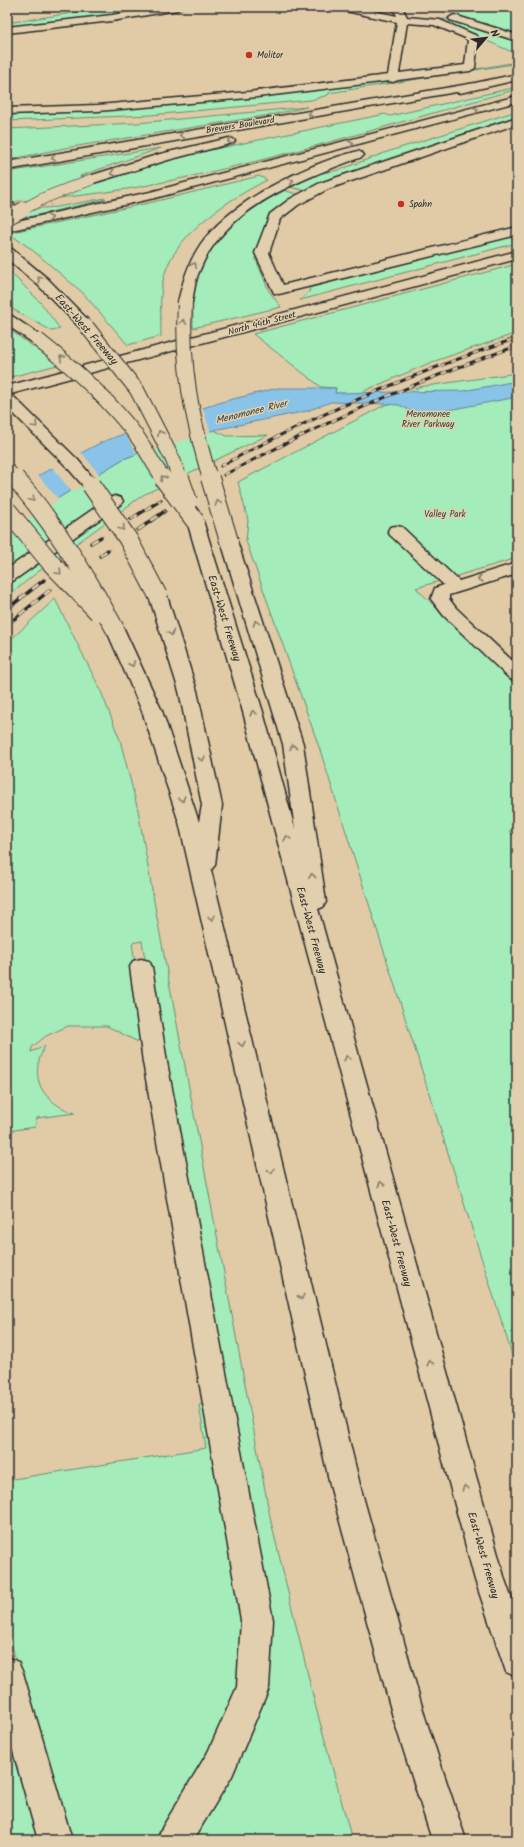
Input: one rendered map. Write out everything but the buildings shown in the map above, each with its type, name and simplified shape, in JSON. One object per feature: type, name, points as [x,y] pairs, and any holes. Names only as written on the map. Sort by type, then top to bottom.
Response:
[{"type":"main road","points":[[7,30],[112,18],[177,7]]},
{"type":"main road","points":[[7,111],[98,108],[248,95],[470,68],[474,38],[436,22],[402,20],[342,7]]},
{"type":"main road","points":[[393,78],[402,20],[402,15],[397,7]]},
{"type":"main road","points":[[424,11],[465,21],[517,38]]},
{"type":"main road","points":[[258,135],[517,76]]},
{"type":"main road","name":"Brewers Boulevard","points":[[7,166],[473,86]]},
{"type":"main road","points":[[9,214],[151,195],[438,121],[517,98]]},
{"type":"main road","points":[[301,313],[283,300],[262,253],[274,217],[281,211],[333,182],[517,120]]},
{"type":"main road","points":[[323,970],[309,851],[293,744],[229,540],[197,431],[186,386],[182,334],[185,302],[189,275],[201,252],[218,232],[238,214],[282,185],[328,166],[440,127],[438,121]]},
{"type":"main road","points":[[9,214],[61,190],[137,165],[243,138]]},
{"type":"main road","points":[[51,202],[205,180]]},
{"type":"main road","points":[[279,290],[517,231]]},
{"type":"main road","name":"East-West Freeway","points":[[8,252],[43,282],[87,327],[121,368],[149,411],[173,460],[207,557],[250,705],[490,1580],[517,1661]]},
{"type":"main road","name":"North 44th Street","points":[[7,391],[517,256]]},
{"type":"main road","points":[[7,319],[38,340],[74,368],[108,401],[138,438],[162,477],[195,521]]},
{"type":"main road","points":[[7,398],[72,463],[95,491],[127,535],[158,596],[188,691],[212,805],[202,880]]},
{"type":"main road","points":[[7,470],[37,504],[76,559],[115,629],[152,711],[189,822],[346,1489],[409,1716],[449,1840]]},
{"type":"main road","points":[[7,577],[115,501]]},
{"type":"main road","points":[[7,510],[50,562],[115,629]]},
{"type":"main road","points":[[396,531],[448,589]]},
{"type":"main road","points":[[517,568],[448,589],[440,599],[450,612],[517,675]]},
{"type":"main road","points":[[141,967],[155,1062],[257,1620],[253,1688],[220,1764],[174,1840]]},
{"type":"main road","points":[[490,1580],[517,1622]]},
{"type":"main road","points":[[7,1673],[55,1840]]},
{"type":"green space","points":[[112,7],[169,7],[7,28],[7,23]]},
{"type":"green space","points":[[429,7],[512,7],[517,11],[517,33]]},
{"type":"green space","points":[[443,19],[453,20],[517,42],[517,54],[441,21]]},
{"type":"green space","points":[[517,62],[517,64],[329,93],[328,95],[311,100],[151,115],[7,121],[7,115],[149,107],[233,99],[411,79]]},
{"type":"green space","points":[[517,87],[517,89],[374,130],[278,156],[182,178],[133,188],[70,197],[7,203],[7,172],[161,148],[80,176],[100,182],[181,156],[385,114],[390,116]]},
{"type":"green space","points":[[307,107],[270,115],[65,148],[7,160],[7,129],[137,123]]},
{"type":"green space","points":[[517,111],[517,118],[307,191],[290,187],[316,174],[339,170],[390,151]]},
{"type":"green space","points":[[259,176],[267,180],[221,207],[206,219],[192,231],[170,260],[161,290],[161,336],[128,345],[83,293],[30,248],[8,233],[153,202]]},
{"type":"green space","points":[[284,190],[299,195],[269,214],[255,252],[256,260],[269,291],[281,307],[193,328],[193,299],[195,283],[200,267],[208,253],[218,240],[243,217],[256,207]]},
{"type":"green space","points":[[106,199],[7,222],[7,211],[57,207]]},
{"type":"green space","points":[[517,234],[517,243],[300,300],[310,291],[309,288]]},
{"type":"green space","points":[[517,264],[517,333],[432,362],[357,394],[335,393],[336,388],[321,387],[253,334]]},
{"type":"green space","points":[[7,269],[41,303],[60,329],[52,331],[7,306]]},
{"type":"green space","points":[[7,328],[51,359],[57,365],[7,378]]},
{"type":"green space","points":[[517,373],[517,558],[416,588],[517,687],[517,828],[509,831],[517,840],[517,1370],[319,747],[246,541],[248,520],[238,482],[419,387]]},
{"type":"green space","points":[[214,430],[227,436],[268,435],[143,495],[39,571],[7,597],[7,529],[123,459],[170,442]]},
{"type":"green space","points":[[55,599],[100,689],[120,740],[138,810],[271,1522],[315,1704],[352,1840],[68,1840],[20,1678],[7,1624],[7,1480],[206,1448],[199,1405],[212,1403],[264,1669],[142,941],[132,943],[147,1042],[138,1042],[107,1026],[68,1026],[46,1036],[32,1047],[31,1052],[45,1046],[40,1058],[38,1069],[38,1079],[41,1088],[54,1103],[75,1113],[37,1118],[35,1127],[7,1131],[7,643]]},
{"type":"green space","points":[[7,1724],[30,1797],[37,1840],[7,1840]]},
{"type":"water","name":"Menomonee River","points":[[517,381],[517,397],[438,412],[413,412],[399,405],[331,402],[307,411],[214,430],[170,442],[123,459],[7,529],[7,492],[102,442],[143,427],[225,401],[278,388],[336,388],[335,393],[463,391]]},
{"type":"pier","points":[[202,406],[211,433],[171,444],[139,456],[123,432]]},
{"type":"pier","points":[[80,451],[100,475],[72,492],[51,466]]},
{"type":"pier","points":[[37,474],[59,500],[9,530],[7,528],[7,490]]},
{"type":"tunnel","points":[[17,206],[51,202]]},
{"type":"railway","points":[[221,466],[293,429],[366,396],[441,365],[517,338]]},
{"type":"railway","points":[[224,475],[332,421],[368,405],[442,374],[517,346]]},
{"type":"railway","points":[[131,519],[161,500]]},
{"type":"railway","points":[[138,530],[165,511]]},
{"type":"railway","points":[[91,543],[101,537]]},
{"type":"railway","points":[[100,556],[108,550]]},
{"type":"railway","points":[[7,609],[44,580]]},
{"type":"railway","points":[[7,625],[50,590]]},
{"type":"place","name":"Molitor","points":[[249,55]]},
{"type":"place","name":"Spahn","points":[[401,204]]},
{"type":"park label","name":"Menomonee River Parkway","points":[[428,420]]},
{"type":"park label","name":"Valley Park","points":[[445,514]]}]
